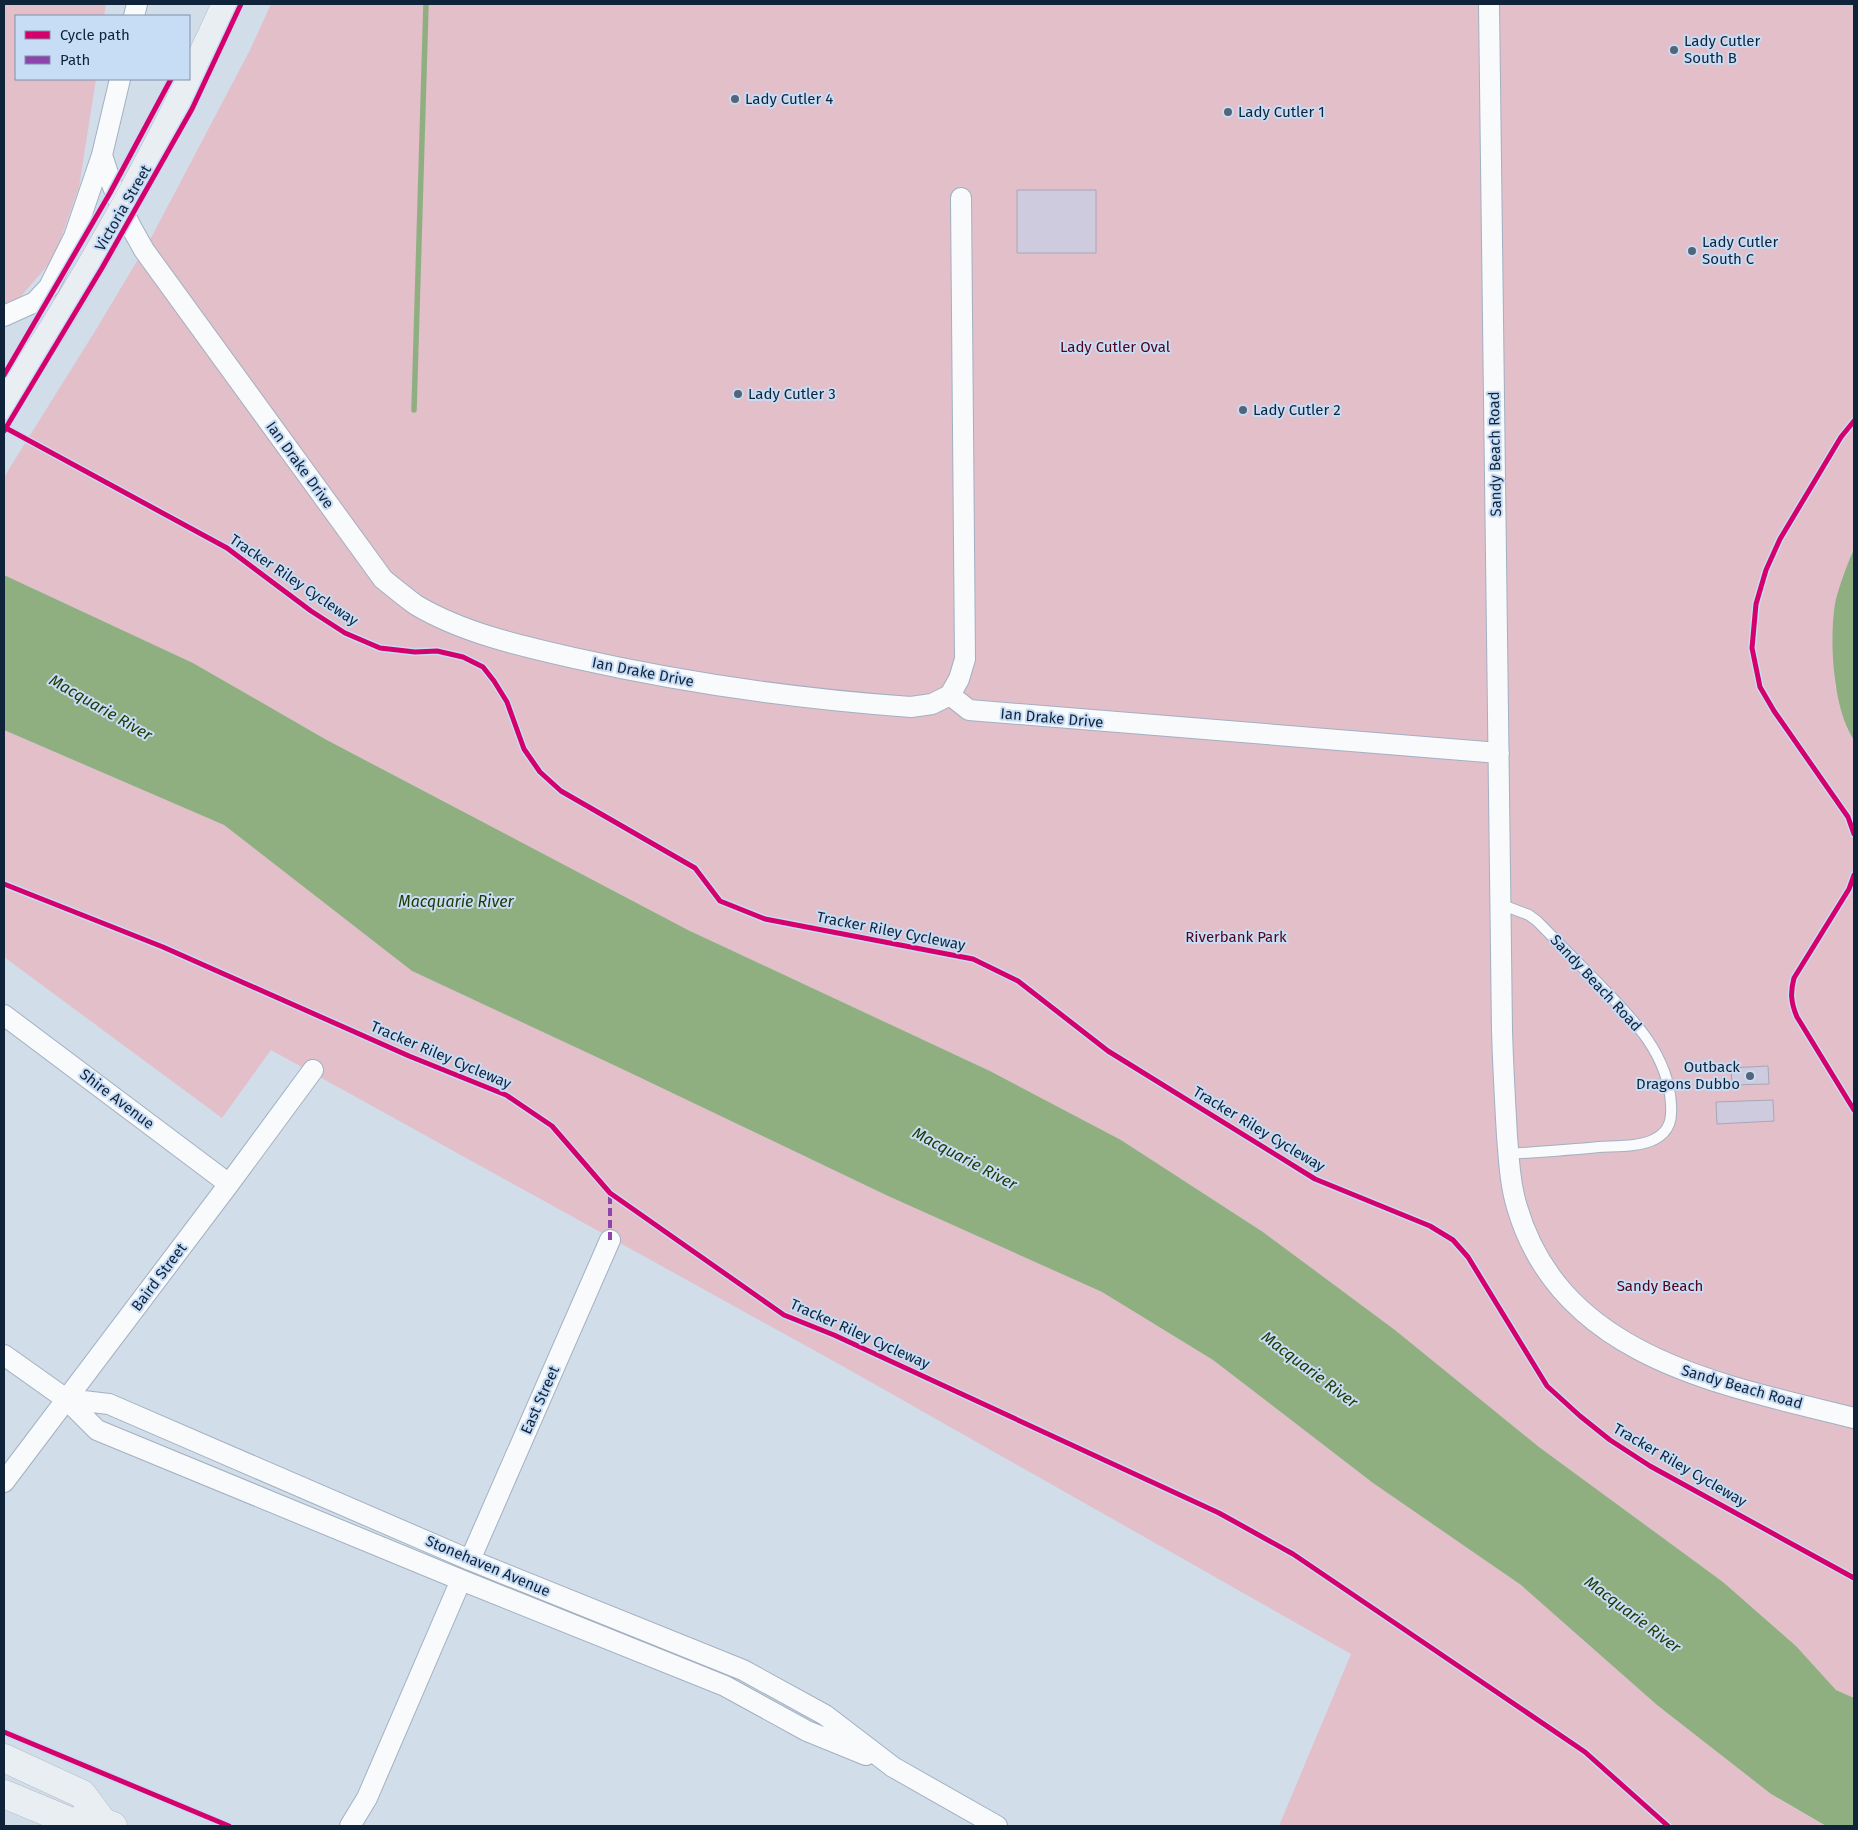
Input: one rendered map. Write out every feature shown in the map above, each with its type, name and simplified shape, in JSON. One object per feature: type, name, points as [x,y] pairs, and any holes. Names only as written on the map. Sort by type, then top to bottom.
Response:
[{"type":"highway","name":"Victoria Street","points":[[190,79],[226,4]]},
{"type":"highway","name":"Victoria Street","points":[[4,405],[30,366],[122,212],[162,138],[190,80]]},
{"type":"highway","points":[[4,1758],[82,1794],[108,1824]]},
{"type":"highway","points":[[4,1794],[69,1821],[108,1824]]},
{"type":"street","name":"Sandy Beach Road","points":[[1489,4],[1502,1039],[1508,1154],[1512,1187],[1517,1207],[1524,1228],[1538,1256],[1568,1299],[1592,1321],[1618,1339],[1660,1361],[1700,1378],[1854,1418]]},
{"type":"street","name":"Ian Drake Drive","points":[[120,80],[102,156],[109,180],[128,223],[144,250],[383,579],[416,605],[462,626],[518,645],[636,672],[769,694],[912,707],[932,704],[950,695],[970,710],[1499,753]]},
{"type":"street","points":[[4,316],[35,302],[49,287],[74,237],[102,156]]},
{"type":"street","points":[[950,695],[959,679],[965,659],[961,198]]},
{"type":"street","name":"Shire Avenue","points":[[4,1015],[229,1184]]},
{"type":"street","name":"Baird Street","points":[[4,1482],[313,1070]]},
{"type":"street","name":"East Street","points":[[470,1560],[610,1240]]},
{"type":"street","name":"Stonehaven Avenue","points":[[4,1355],[66,1399],[97,1430],[725,1686],[807,1731],[894,1767]]},
{"type":"street","name":"Stonehaven Avenue","points":[[66,1399],[109,1404],[470,1560],[743,1670],[825,1715],[894,1767],[997,1826]]},
{"type":"street","points":[[350,1826],[367,1798],[461,1580]]},
{"type":"street","points":[[361,1826],[367,1798]]},
{"type":"lane","name":"Sandy Beach Road","points":[[1500,904],[1525,913],[1537,921],[1635,1021],[1662,1063],[1671,1096],[1672,1115],[1670,1125],[1664,1134],[1654,1140],[1639,1144],[1508,1154]]},
{"type":"green space","points":[[4,4],[106,4],[104,15],[15,15],[15,80],[96,80],[79,187],[54,258],[4,316]]},
{"type":"green space","points":[[271,4],[1854,4],[1854,549],[1851,554],[1833,646],[1835,685],[1847,729],[1854,740],[1854,1698],[1836,1690],[1796,1646],[1723,1582],[1539,1447],[1395,1330],[1263,1232],[1121,1140],[990,1071],[688,930],[325,739],[193,663],[4,575],[4,477],[152,236],[250,50]]},
{"type":"green space","points":[[4,730],[224,825],[412,971],[888,1196],[1102,1292],[1213,1360],[1373,1483],[1521,1585],[1657,1705],[1771,1794],[1825,1826],[1279,1826],[1351,1654],[846,1368],[271,1050],[222,1118],[4,957]]},
{"type":"water","points":[[1854,549],[1854,740],[1841,711],[1837,693],[1832,636],[1836,598]]},
{"type":"water","name":"Macquarie River","points":[[4,575],[193,663],[325,739],[688,930],[990,1071],[1121,1140],[1263,1232],[1395,1330],[1539,1447],[1723,1582],[1796,1646],[1836,1690],[1854,1698],[1854,1826],[1826,1826],[1771,1794],[1657,1705],[1521,1585],[1373,1483],[1213,1360],[1102,1292],[888,1196],[412,971],[224,825],[4,730]]},
{"type":"building","points":[[1017,190],[1096,190],[1096,253],[1017,253]]},
{"type":"building","name":"Outback Dragons Dubbo","points":[[1768,1066],[1769,1084],[1732,1085],[1731,1068]]},
{"type":"building","points":[[1773,1100],[1774,1121],[1717,1124],[1716,1102]]},
{"type":"waterway","points":[[414,410],[426,4]]},
{"type":"marked path","points":[[610,1193],[610,1240]]},
{"type":"cycle path","points":[[4,431],[102,268],[192,109],[241,4]]},
{"type":"cycle path","points":[[4,375],[110,193],[170,80]]},
{"type":"cycle path","points":[[1854,421],[1841,437],[1780,539],[1766,570],[1756,604],[1752,648],[1760,687],[1774,711],[1848,817],[1854,834]]},
{"type":"cycle path","name":"Tracker Riley Cycleway","points":[[4,427],[227,548],[311,611],[345,633],[380,648],[415,652],[437,651],[463,657],[483,667],[507,702],[524,749],[540,772],[561,791],[695,868],[720,901],[765,919],[973,959],[1018,981],[1108,1051],[1315,1179],[1430,1226],[1453,1240],[1468,1257],[1547,1386],[1580,1416],[1610,1440],[1650,1466],[1854,1578]]},
{"type":"cycle path","points":[[1854,875],[1849,889],[1794,978],[1792,988],[1792,1002],[1797,1017],[1854,1110]]},
{"type":"cycle path","name":"Tracker Riley Cycleway","points":[[4,884],[163,947],[409,1056],[506,1095],[552,1126],[610,1193],[784,1315],[834,1335],[1219,1513],[1293,1554],[1585,1752],[1668,1826]]},
{"type":"cycle path","points":[[4,1732],[229,1826]]},
{"type":"place","name":"Lady Cutler South B","points":[[1674,50]]},
{"type":"place","name":"Lady Cutler 4","points":[[735,99]]},
{"type":"place","name":"Lady Cutler 1","points":[[1228,112]]},
{"type":"place","name":"Lady Cutler South C","points":[[1692,251]]},
{"type":"place","name":"Lady Cutler 3","points":[[738,394]]},
{"type":"place","name":"Lady Cutler 2","points":[[1243,410]]},
{"type":"place","name":"Outback Dragons Dubbo","points":[[1750,1076]]},
{"type":"park label","name":"Lady Cutler Oval","points":[[1115,347]]},
{"type":"park label","name":"Riverbank Park","points":[[1236,937]]},
{"type":"park label","name":"Sandy Beach","points":[[1660,1286]]}]
